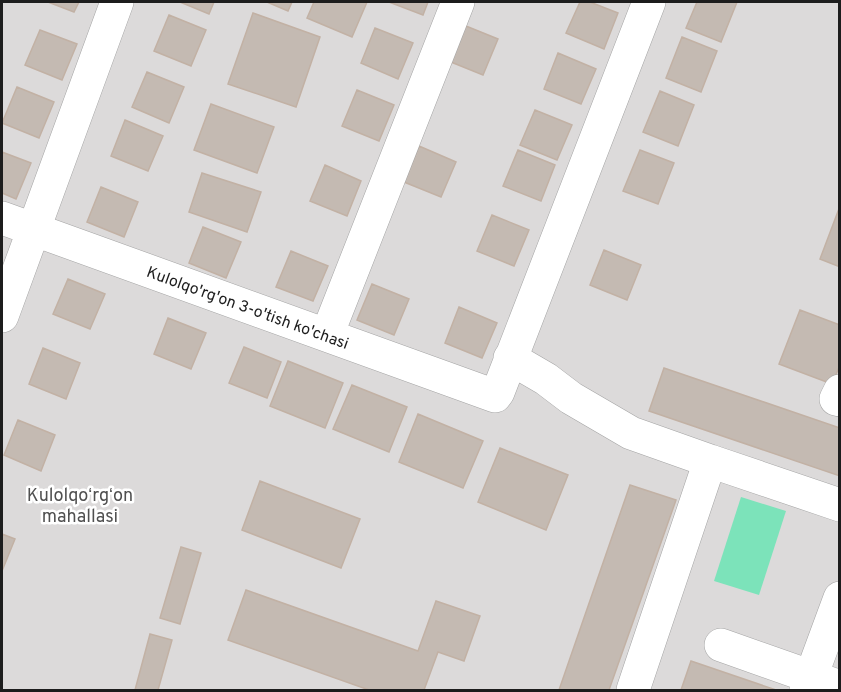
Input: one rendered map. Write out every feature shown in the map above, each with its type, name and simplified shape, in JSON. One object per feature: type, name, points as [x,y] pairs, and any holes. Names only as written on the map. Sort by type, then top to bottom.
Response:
[{"type":"street","points":[[2,316],[117,2]]},
{"type":"street","points":[[327,335],[458,2]]},
{"type":"street","points":[[649,2],[510,358],[631,434],[840,505]]},
{"type":"street","name":"Kulolqo'rg'on 3-o'tish ko'chasi","points":[[2,218],[495,396],[510,358]]},
{"type":"street","points":[[840,391],[836,399],[840,400]]},
{"type":"street","points":[[633,690],[710,460]]},
{"type":"street","points":[[722,645],[819,685],[840,598]]},
{"type":"shaded area","points":[[2,2],[839,2],[839,690],[2,690]]},
{"type":"green space","points":[[741,497],[786,511],[759,595],[714,581]]},
{"type":"building","points":[[48,2],[79,2],[74,12]]},
{"type":"building","points":[[180,2],[214,2],[209,14]]},
{"type":"building","points":[[267,2],[292,2],[288,11]]},
{"type":"building","points":[[314,2],[367,2],[352,37],[307,18]]},
{"type":"building","points":[[389,2],[428,2],[423,15]]},
{"type":"building","points":[[580,2],[590,2],[618,13],[604,49],[566,33]]},
{"type":"building","points":[[697,2],[737,2],[721,42],[686,28]]},
{"type":"building","points":[[253,13],[320,37],[296,107],[228,84]]},
{"type":"building","points":[[169,15],[206,30],[191,66],[154,51]]},
{"type":"building","points":[[461,24],[498,39],[483,75],[446,60]]},
{"type":"building","points":[[375,28],[413,43],[398,79],[361,63]]},
{"type":"building","points":[[40,30],[77,44],[62,80],[25,65]]},
{"type":"building","points":[[682,37],[717,51],[701,92],[666,78]]},
{"type":"building","points":[[558,53],[596,69],[581,104],[544,89]]},
{"type":"building","points":[[147,72],[184,87],[169,123],[132,107]]},
{"type":"building","points":[[17,87],[54,102],[39,138],[2,123]]},
{"type":"building","points":[[357,90],[394,105],[379,141],[342,126]]},
{"type":"building","points":[[660,91],[694,105],[678,146],[643,132]]},
{"type":"building","points":[[211,104],[274,127],[257,173],[194,150]]},
{"type":"building","points":[[535,110],[572,125],[557,160],[520,145]]},
{"type":"building","points":[[125,120],[163,136],[148,171],[111,156]]},
{"type":"building","points":[[419,146],[456,162],[441,197],[404,182]]},
{"type":"building","points":[[518,150],[555,165],[541,201],[503,186]]},
{"type":"building","points":[[640,150],[674,163],[658,204],[623,191]]},
{"type":"building","points":[[2,152],[31,163],[16,199],[2,193]]},
{"type":"building","points":[[325,165],[361,181],[347,216],[310,201]]},
{"type":"building","points":[[202,173],[261,192],[247,232],[189,212]]},
{"type":"building","points":[[101,187],[138,202],[124,237],[87,222]]},
{"type":"building","points":[[840,206],[840,267],[820,259]]},
{"type":"building","points":[[492,215],[529,230],[514,266],[477,251]]},
{"type":"building","points":[[203,227],[241,242],[226,278],[189,263]]},
{"type":"building","points":[[604,250],[641,265],[627,300],[590,285]]},
{"type":"building","points":[[291,251],[328,266],[313,301],[276,287]]},
{"type":"building","points":[[68,279],[105,294],[90,329],[53,314]]},
{"type":"building","points":[[372,284],[409,299],[394,335],[357,320]]},
{"type":"building","points":[[459,307],[497,323],[482,358],[445,343]]},
{"type":"building","points":[[800,310],[840,325],[840,365],[832,384],[779,364]]},
{"type":"building","points":[[168,318],[206,333],[191,369],[154,354]]},
{"type":"building","points":[[244,347],[281,362],[267,398],[229,383]]},
{"type":"building","points":[[43,348],[80,363],[66,399],[29,384]]},
{"type":"building","points":[[288,361],[343,383],[325,428],[270,406]]},
{"type":"building","points":[[664,368],[840,428],[840,476],[649,411]]},
{"type":"building","points":[[352,385],[407,407],[389,452],[333,429]]},
{"type":"building","points":[[418,414],[483,441],[463,488],[399,462]]},
{"type":"building","points":[[18,420],[55,435],[41,471],[4,455]]},
{"type":"building","points":[[500,448],[568,475],[546,530],[478,502]]},
{"type":"building","points":[[260,481],[360,519],[341,568],[242,530]]},
{"type":"building","points":[[630,485],[676,500],[609,690],[559,690]]},
{"type":"building","points":[[2,534],[15,539],[2,571]]},
{"type":"building","points":[[181,547],[201,553],[180,624],[160,618]]},
{"type":"building","points":[[246,590],[418,651],[436,601],[480,616],[464,661],[438,652],[424,690],[369,690],[228,640]]},
{"type":"building","points":[[150,634],[172,640],[158,690],[135,690]]},
{"type":"building","points":[[691,661],[776,690],[681,690]]},
{"type":"district","name":"Kulolqoʻrgʻon mahallasi","points":[[80,505]]}]
